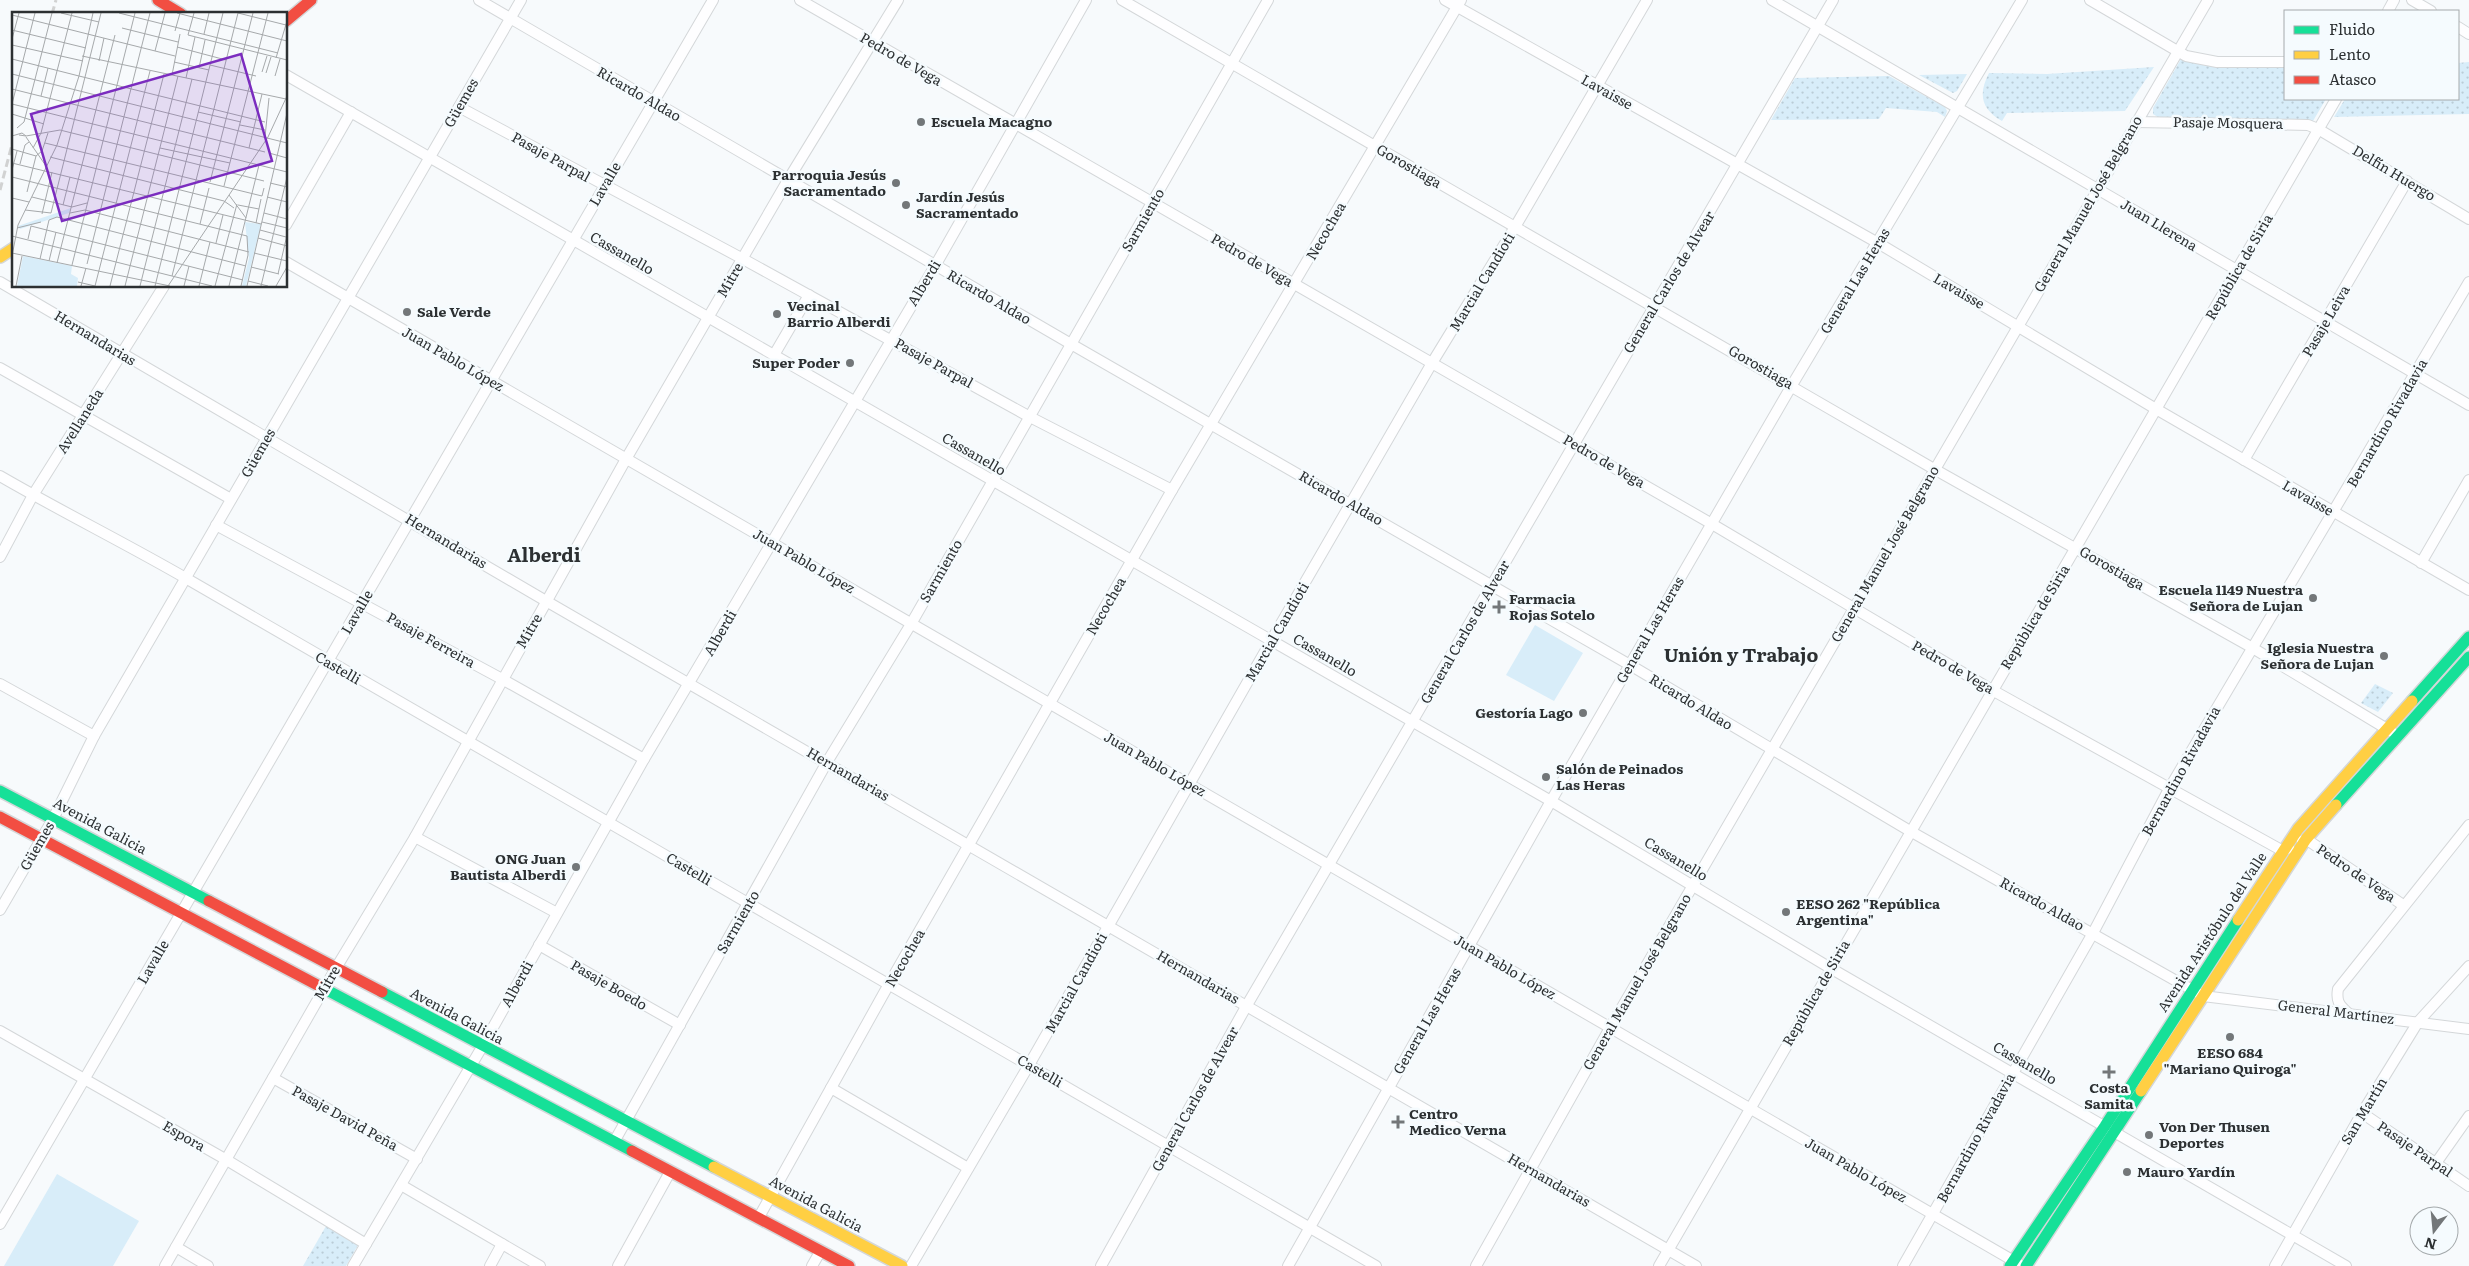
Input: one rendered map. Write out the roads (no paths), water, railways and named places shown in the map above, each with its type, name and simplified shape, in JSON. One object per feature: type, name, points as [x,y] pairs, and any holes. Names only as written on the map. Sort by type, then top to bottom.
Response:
[{"type":"main road","points":[[158,0],[178,12]]},
{"type":"main road","points":[[288,19],[311,0]]},
{"type":"main road","points":[[0,257],[12,249]]},
{"type":"main road","name":"Avenida Aristóbulo del Valle","points":[[2109,1129],[2191,990],[2298,829],[2467,640]]},
{"type":"main road","name":"Avenida Aristóbulo del Valle","points":[[2018,1265],[2109,1129],[2203,996],[2306,839],[2469,656]]},
{"type":"main road","name":"Avenida Galicia","points":[[0,791],[482,1047],[902,1266]]},
{"type":"main road","points":[[0,816],[670,1172],[759,1217],[848,1266]]},
{"type":"street","name":"Ricardo Aldao","points":[[479,0],[935,266],[1630,665],[1910,832],[2203,996]]},
{"type":"street","name":"Güemes","points":[[0,910],[53,819],[94,736],[521,0]]},
{"type":"street","name":"Lavalle","points":[[0,1224],[713,0]]},
{"type":"street","name":"Pedro de Vega","points":[[800,0],[1574,444],[1992,690],[2283,851],[2306,839],[2403,905]]},
{"type":"street","name":"Mitre","points":[[165,1266],[324,988],[415,837],[626,458],[788,180],[898,0]]},
{"type":"street","name":"Alberdi","points":[[353,1266],[482,1047],[644,759],[690,684],[890,339],[935,266],[1086,0]]},
{"type":"street","name":"Gorostiaga","points":[[1122,0],[1792,385],[1934,469],[2251,647],[2387,728],[2398,737]]},
{"type":"street","name":"Sarmiento","points":[[614,1142],[827,762],[911,624],[1268,0]]},
{"type":"street","name":"Lavaisse","points":[[1445,0],[1459,3],[1598,87],[1878,243],[2156,409],[2469,590]]},
{"type":"street","name":"Marcial Candioti","points":[[911,1266],[1030,1065],[1108,925],[1432,363],[1516,227],[1647,0]]},
{"type":"street","name":"Juan Llerena","points":[[1772,0],[2469,405]]},
{"type":"street","name":"General Carlos de Alvear","points":[[1101,1266],[1247,1005],[1833,0]]},
{"type":"street","name":"General Las Heras","points":[[1288,1266],[1551,801],[1792,385],[2022,0]]},
{"type":"street","points":[[2090,0],[2178,52],[2216,62],[2284,62]]},
{"type":"street","name":"General Manuel José Belgrano","points":[[1476,1266],[1692,886],[2208,0]]},
{"type":"street","points":[[2412,0],[2429,10]]},
{"type":"street","name":"Necochea","points":[[759,1217],[889,984],[1172,490],[1459,3]]},
{"type":"street","name":"Cassanello","points":[[288,76],[430,156],[572,241],[1551,801],[1831,968],[2346,1266]]},
{"type":"street","name":"República de Siria","points":[[1659,1266],[2335,100]]},
{"type":"street","name":"Pasaje Parpal","points":[[459,107],[743,259],[1030,417],[1172,490]]},
{"type":"street","points":[[288,222],[352,112]]},
{"type":"street","name":"Pasaje Mosquera","points":[[2136,122],[2308,125],[2318,129]]},
{"type":"street","name":"Delfín Huergo","points":[[2318,129],[2469,219]]},
{"type":"street","name":"Pasaje Leiva","points":[[2244,460],[2407,181]]},
{"type":"street","name":"Juan Pablo López","points":[[288,263],[1750,1108],[2018,1265]]},
{"type":"street","name":"Bernardino Rivadavia","points":[[1903,1266],[2093,933],[2169,788],[2251,647],[2334,513],[2469,282]]},
{"type":"street","name":"Hernandarias","points":[[0,284],[1696,1266]]},
{"type":"street","name":"Avellaneda","points":[[0,557],[34,495],[163,288]]},
{"type":"street","points":[[774,355],[809,295]]},
{"type":"street","points":[[0,368],[231,499]]},
{"type":"street","name":"Castelli","points":[[0,476],[185,578],[327,662],[610,822],[1376,1266]]},
{"type":"street","points":[[2421,563],[2469,480]]},
{"type":"street","name":"Pasaje Ferreira","points":[[216,525],[362,602],[644,759]]},
{"type":"street","points":[[2467,640],[2469,656]]},
{"type":"street","points":[[0,684],[94,736]]},
{"type":"street","points":[[2349,1013],[2339,1005],[2337,998],[2338,988],[2469,825]]},
{"type":"street","points":[[415,837],[557,913]]},
{"type":"street","name":"Pasaje Boedo","points":[[539,945],[680,1025]]},
{"type":"street","name":"San Martín","points":[[2275,1266],[2362,1113],[2418,1022],[2469,966]]},
{"type":"street","name":"General Martínez","points":[[2203,996],[2469,1029]]},
{"type":"street","name":"Espora","points":[[0,1031],[225,1160],[366,1244]]},
{"type":"street","name":"Pasaje David Peña","points":[[273,1078],[417,1159]]},
{"type":"street","points":[[831,1088],[968,1168]]},
{"type":"street","name":"Pasaje Parpal","points":[[2362,1113],[2469,1186]]},
{"type":"street","points":[[2436,1164],[2469,1116]]},
{"type":"street","points":[[618,1266],[670,1172]]},
{"type":"street","points":[[401,1185],[540,1266]]},
{"type":"street","points":[[490,1266],[502,1244]]},
{"type":"street","points":[[176,1248],[208,1266]]},
{"type":"street","points":[[812,1266],[820,1252]]},
{"type":"railway","points":[[53,12],[56,0]]},
{"type":"railway","points":[[0,190],[12,145]]},
{"type":"place","name":"Escuela Macagno","points":[[921,122]]},
{"type":"place","name":"Parroquia Jesús Sacramentado","points":[[896,183]]},
{"type":"place","name":"Jardín Jesús Sacramentado","points":[[906,205]]},
{"type":"place","name":"Sale Verde","points":[[407,312]]},
{"type":"place","name":"Vecinal Barrio Alberdi","points":[[777,314]]},
{"type":"place","name":"Super Poder","points":[[850,363]]},
{"type":"place","name":"Escuela 1149 Nuestra Señora de Lujan","points":[[2313,598]]},
{"type":"place","name":"Farmacia Rojas Sotelo","points":[[1499,607]]},
{"type":"place","name":"Iglesia Nuestra Señora de Lujan","points":[[2384,656]]},
{"type":"place","name":"Gestoría Lago","points":[[1583,713]]},
{"type":"place","name":"Salón de Peinados Las Heras","points":[[1546,777]]},
{"type":"place","name":"ONG Juan Bautista Alberdi","points":[[576,867]]},
{"type":"place","name":"EESO 262 \"República Argentina\"","points":[[1786,912]]},
{"type":"place","name":"EESO 684 \"Mariano Quiroga\"","points":[[2230,1037]]},
{"type":"place","name":"Costa Samita","points":[[2109,1072]]},
{"type":"place","name":"Centro Medico Verna","points":[[1398,1122]]},
{"type":"place","name":"Von Der Thusen Deportes","points":[[2149,1135]]},
{"type":"place","name":"Mauro Yardín","points":[[2127,1172]]},
{"type":"district","name":"Alberdi","points":[[544,555]]},
{"type":"district","name":"Unión y Trabajo","points":[[1741,655]]}]
